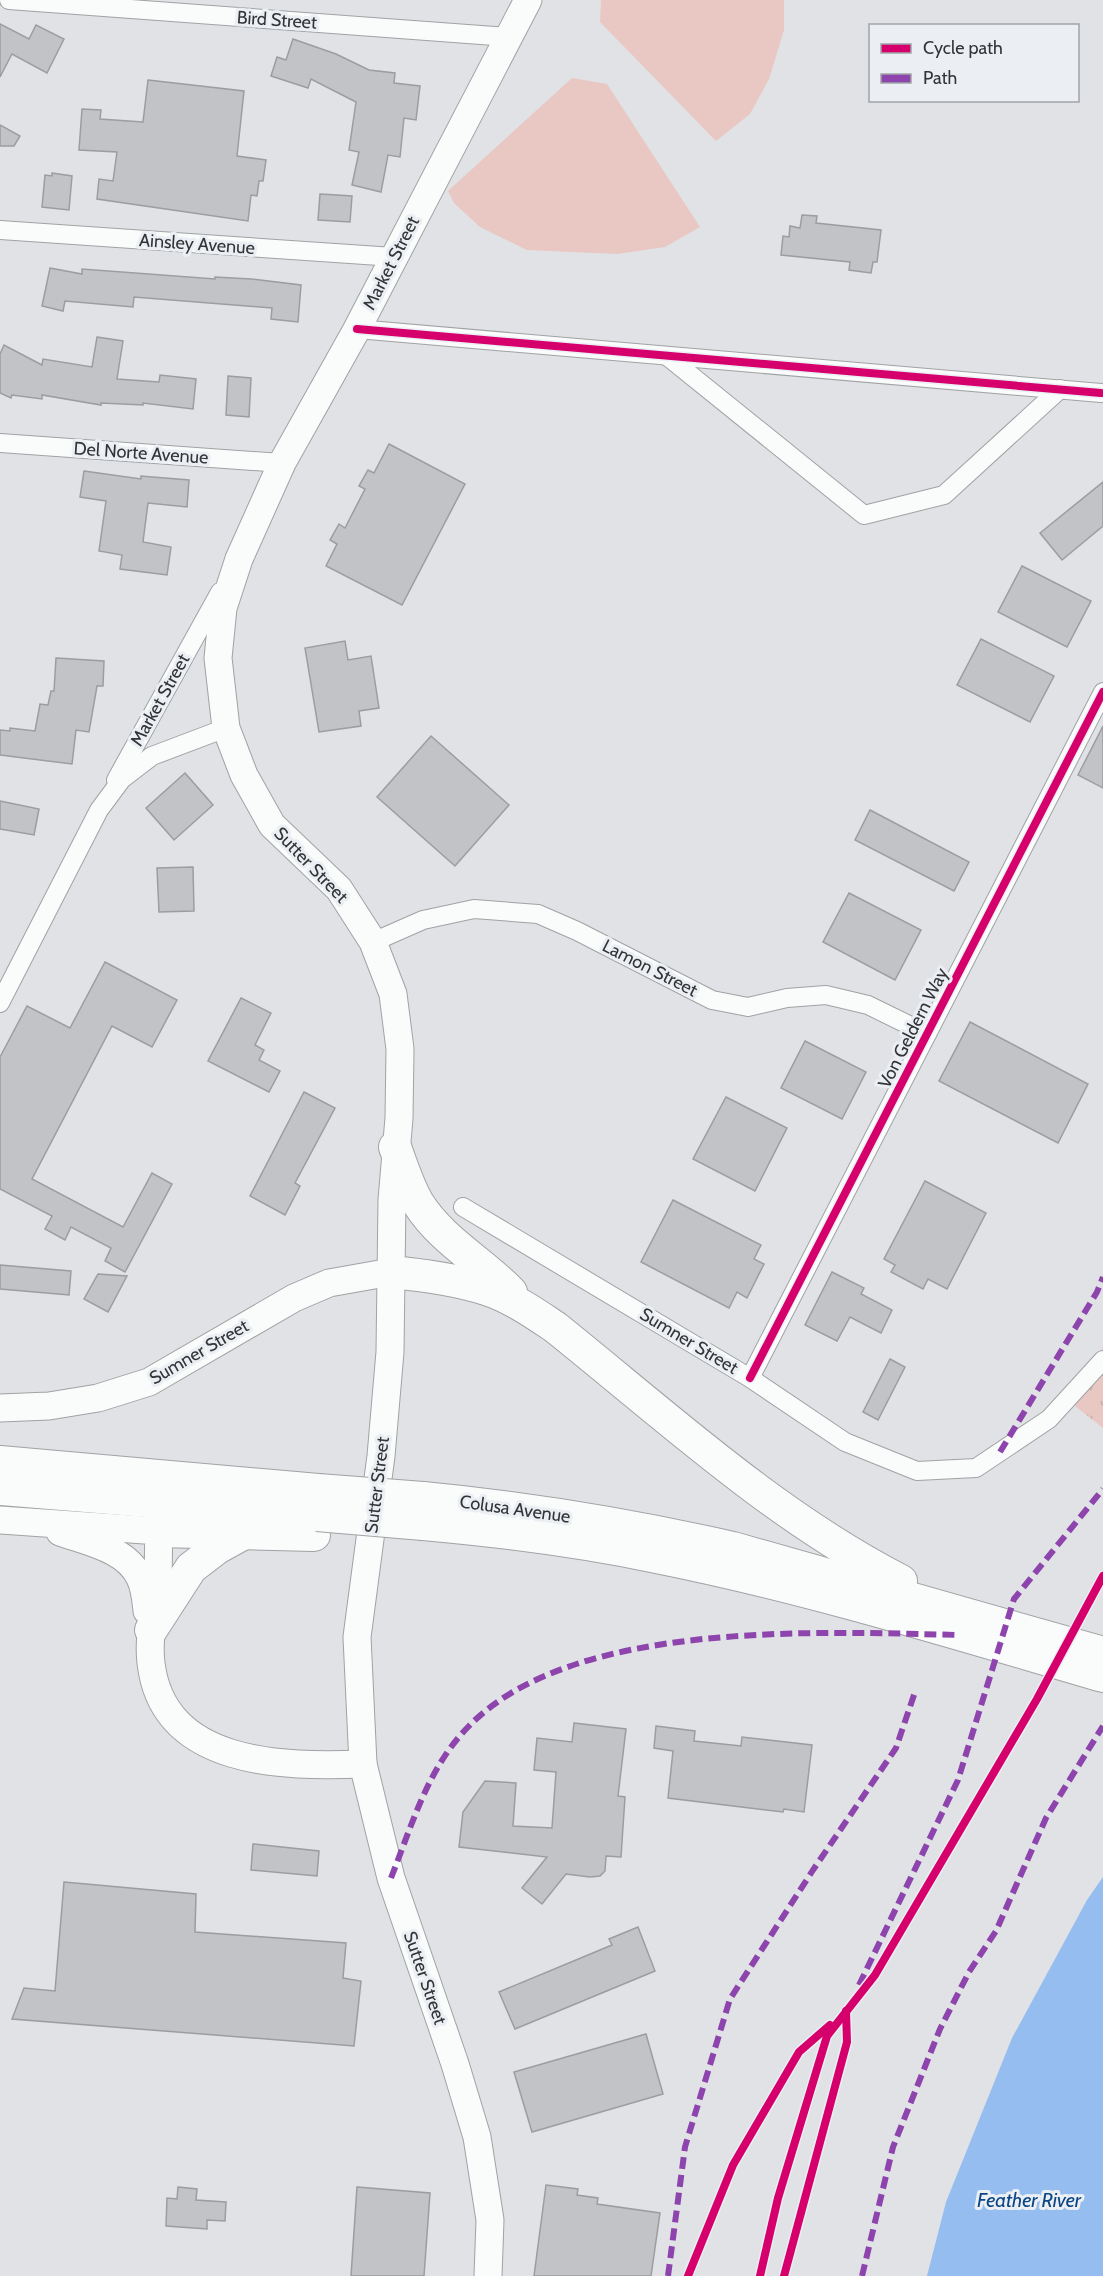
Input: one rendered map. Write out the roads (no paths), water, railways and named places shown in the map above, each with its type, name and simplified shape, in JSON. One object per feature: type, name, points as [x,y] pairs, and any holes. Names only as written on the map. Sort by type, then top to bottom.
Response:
[{"type":"highway","points":[[396,1147],[410,1186],[429,1217],[459,1248],[498,1279],[527,1308]]},
{"type":"highway","points":[[391,1272],[435,1277],[487,1289],[527,1308],[555,1326],[746,1481],[802,1522],[872,1566],[981,1618]]},
{"type":"highway","name":"Colusa Avenue","points":[[0,1462],[318,1513]]},
{"type":"highway","name":"Colusa Avenue","points":[[0,1489],[424,1521],[555,1539],[727,1572],[1013,1639]]},
{"type":"highway","points":[[151,1630],[191,1568],[217,1548],[246,1532],[318,1513]]},
{"type":"highway","name":"Colusa Avenue","points":[[424,1521],[551,1513],[672,1534],[802,1566],[981,1618],[1013,1639]]},
{"type":"highway","points":[[159,1530],[246,1532]]},
{"type":"highway","points":[[1013,1639],[1103,1653]]},
{"type":"highway","points":[[1013,1639],[1103,1676]]},
{"type":"main road","name":"Market Street","points":[[226,728],[218,658],[223,608],[239,559],[282,463],[357,329],[528,0]]},
{"type":"main road","name":"Sutter Street","points":[[226,728],[244,775],[272,825],[339,889],[373,942],[393,994],[400,1049],[390,1352],[381,1456],[357,1637],[363,1764],[391,1878],[455,2064],[477,2137],[490,2220],[488,2276]]},
{"type":"main road","name":"Sumner Street","points":[[0,1408],[49,1406],[98,1398],[148,1382],[294,1298],[329,1283],[391,1272]]},
{"type":"main road","points":[[0,1520],[159,1530],[157,1589],[151,1630],[150,1661],[154,1683],[163,1705],[179,1725],[224,1752],[246,1758],[308,1766],[363,1764]]},
{"type":"main road","points":[[34,1522],[117,1553],[129,1562],[141,1579],[151,1630]]},
{"type":"street","name":"Bird Street","points":[[9,0],[508,38]]},
{"type":"street","name":"Ainsley Avenue","points":[[0,230],[394,257]]},
{"type":"street","points":[[357,329],[1101,393]]},
{"type":"street","points":[[667,356],[864,515],[944,495],[1060,389]]},
{"type":"street","name":"Del Norte Avenue","points":[[0,442],[282,463]]},
{"type":"street","name":"Market Street","points":[[0,1003],[99,810],[239,559]]},
{"type":"street","name":"Von Geldern Way","points":[[750,1378],[1103,692]]},
{"type":"street","name":"Market Street","points":[[99,810],[122,779],[152,756],[226,728]]},
{"type":"street","name":"Lamon Street","points":[[373,942],[423,920],[474,909],[538,914],[712,1000],[748,1007],[787,998],[826,995],[868,1005],[927,1034]]},
{"type":"street","name":"Sumner Street","points":[[463,1207],[750,1378],[845,1442],[917,1471],[976,1468],[1049,1419],[1103,1360]]},
{"type":"water","name":"Feather River","points":[[1103,1877],[1103,2276],[927,2276],[946,2202],[1012,2038],[1087,1900]]}]
